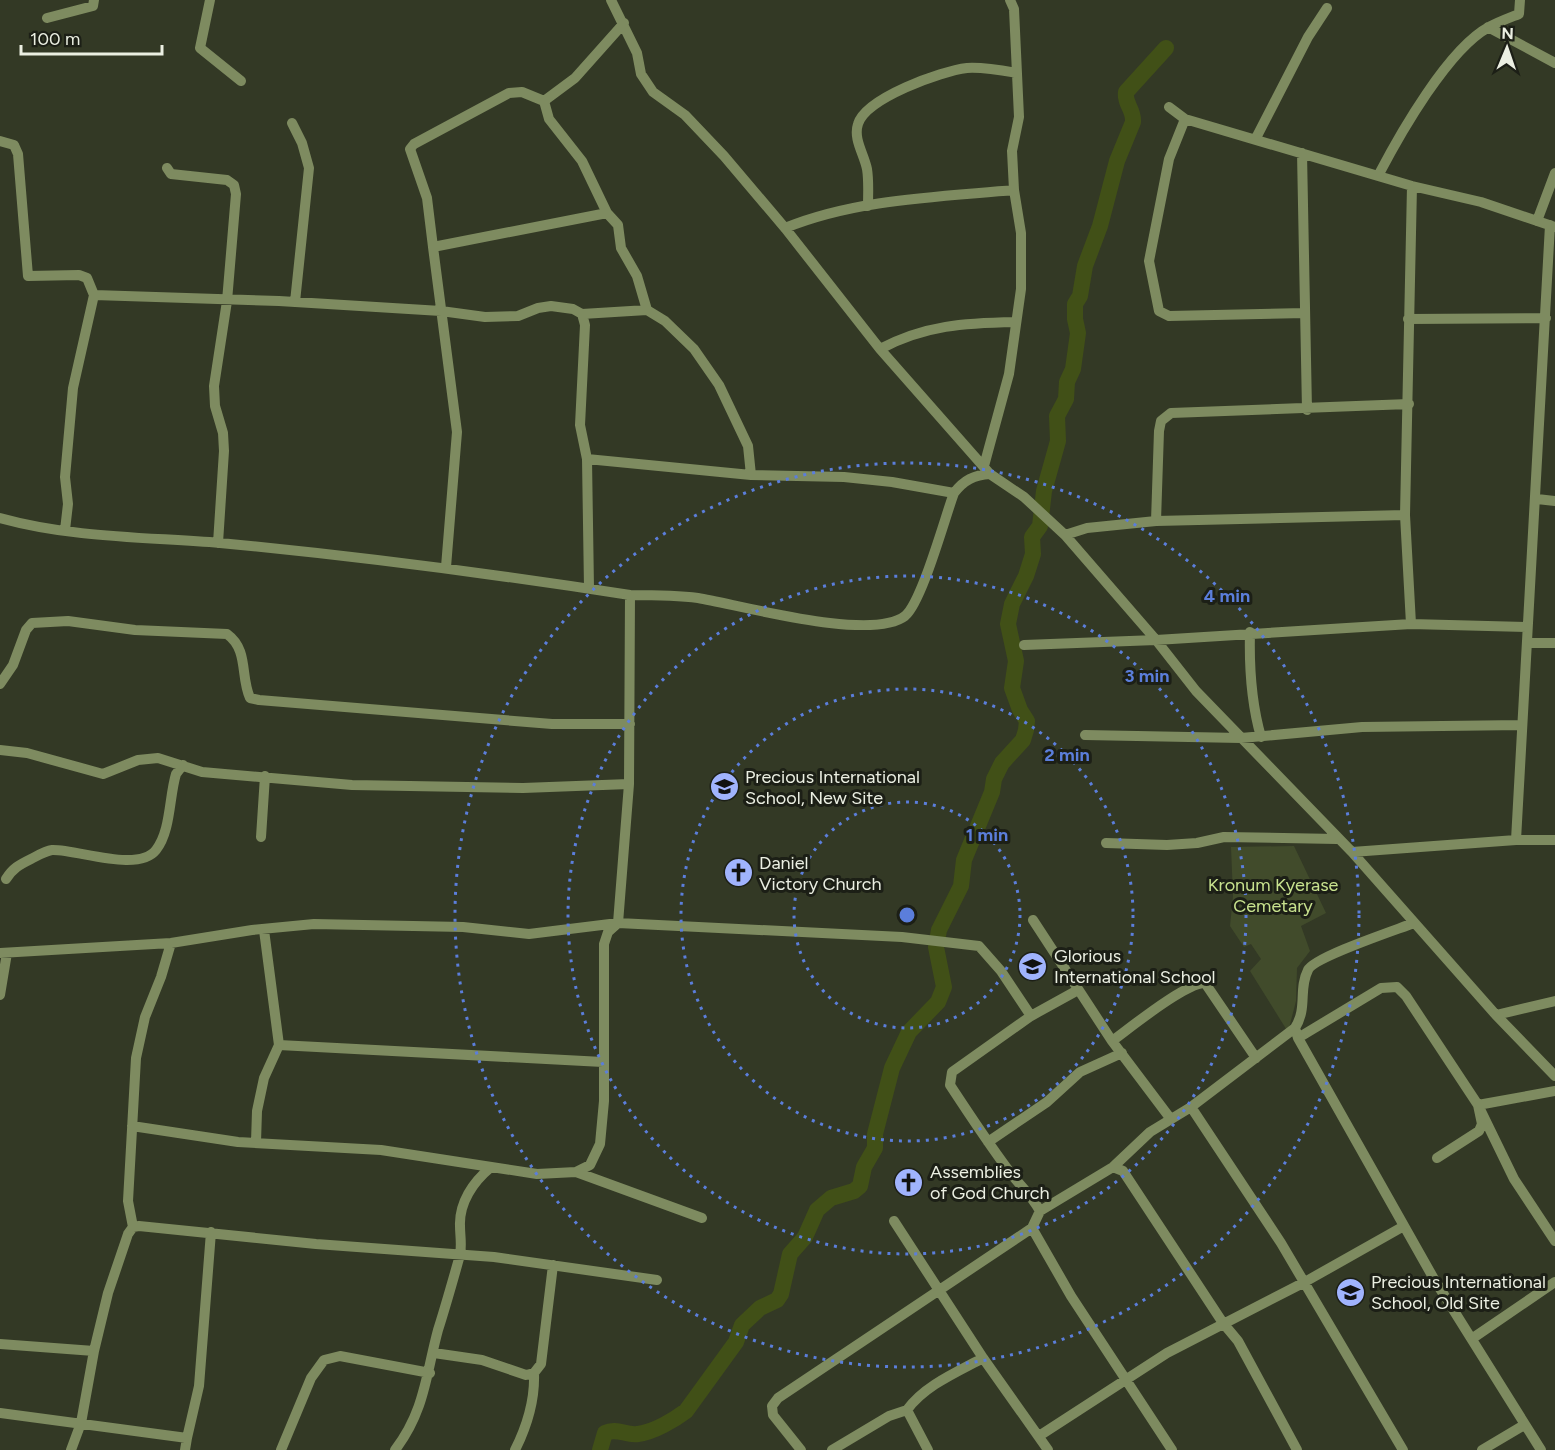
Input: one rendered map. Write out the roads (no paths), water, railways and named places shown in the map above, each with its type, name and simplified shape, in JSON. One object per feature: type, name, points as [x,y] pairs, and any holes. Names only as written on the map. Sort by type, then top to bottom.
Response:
[{"type":"street","points":[[47,18],[93,6],[94,0]]},
{"type":"street","points":[[210,0],[200,48],[241,81]]},
{"type":"street","points":[[611,0],[624,23],[646,84],[653,92],[685,115],[785,228],[880,349],[987,470],[1024,496],[1065,535],[1156,640],[1196,691],[1352,852],[1496,1015],[1555,1076]]},
{"type":"street","points":[[987,470],[1009,374],[1021,289],[1021,233],[1014,190],[1012,151],[1019,117],[1014,9],[1010,0]]},
{"type":"street","points":[[1379,174],[1406,123],[1455,57],[1488,27],[1519,14],[1520,0]]},
{"type":"street","points":[[1256,138],[1308,37],[1327,8]]},
{"type":"street","points":[[544,101],[575,78],[624,23]]},
{"type":"street","points":[[1488,27],[1555,63]]},
{"type":"street","points":[[868,206],[867,169],[857,135],[858,123],[865,111],[887,96],[930,78],[965,68],[992,68],[1017,73]]},
{"type":"street","points":[[446,567],[457,432],[427,198],[410,149],[414,144],[509,93],[522,92],[544,101]]},
{"type":"street","points":[[544,101],[549,119],[582,162],[607,213],[618,225],[621,248],[637,276],[647,310]]},
{"type":"street","points":[[1169,107],[1185,119],[1379,174],[1412,186],[1481,202],[1553,226],[1527,627],[1516,840]]},
{"type":"street","points":[[1185,119],[1169,159],[1149,261],[1159,311],[1169,316],[1305,313]]},
{"type":"street","points":[[292,123],[302,143],[309,168],[295,302]]},
{"type":"street","points":[[0,141],[14,145],[18,154],[28,276],[79,275],[87,278],[94,295],[73,388],[65,477],[68,504],[64,530]]},
{"type":"street","points":[[1302,153],[1307,410]]},
{"type":"street","points":[[167,168],[171,174],[227,180],[234,185],[236,194],[227,301],[214,386],[215,406],[223,433],[224,451],[218,543]]},
{"type":"street","points":[[1537,221],[1554,181]]},
{"type":"street","points":[[1411,624],[1405,514],[1412,186]]},
{"type":"street","points":[[785,228],[812,217],[915,198],[1014,190]]},
{"type":"street","points":[[433,247],[607,213]]},
{"type":"street","points":[[94,295],[295,302],[441,311],[485,317],[518,316],[538,308],[551,306],[573,309],[582,315],[647,310],[665,321],[694,349],[719,386],[748,446],[751,475]]},
{"type":"street","points":[[582,315],[585,325],[580,425],[587,459],[589,588]]},
{"type":"street","points":[[1408,319],[1546,318]]},
{"type":"street","points":[[880,349],[907,335],[943,326],[1015,322]]},
{"type":"street","points":[[1156,521],[1159,431],[1161,421],[1171,413],[1307,410],[1409,404]]},
{"type":"street","points":[[587,459],[751,475],[844,477],[892,482],[954,493]]},
{"type":"street","points":[[0,518],[64,530],[156,541],[218,543],[446,567],[630,595],[698,598],[771,614],[843,624],[886,623],[905,616],[918,594],[954,493],[961,484],[987,470]]},
{"type":"street","points":[[1537,499],[1555,501]]},
{"type":"street","points":[[1065,535],[1087,528],[1156,521],[1405,514]]},
{"type":"street","points":[[576,1172],[590,1165],[600,1144],[604,1101],[604,944],[608,932],[618,923],[629,784],[630,595]]},
{"type":"street","points":[[0,684],[13,665],[26,630],[32,624],[68,621],[135,630],[227,634],[237,641],[250,698],[259,700],[528,722],[630,724]]},
{"type":"street","points":[[1024,645],[1156,640],[1250,632],[1411,624],[1527,627]]},
{"type":"street","points":[[1250,632],[1249,673],[1252,705],[1261,737]]},
{"type":"street","points":[[1527,643],[1555,644]]},
{"type":"street","points":[[1085,735],[1241,738],[1362,727],[1522,725]]},
{"type":"street","points":[[0,750],[27,753],[78,769],[104,774],[138,760],[158,758],[202,772],[352,785],[523,788],[629,784]]},
{"type":"street","points":[[6,879],[13,868],[49,850],[79,851],[116,859],[139,859],[155,852],[161,841],[176,774],[183,765]]},
{"type":"street","points":[[261,837],[265,776]]},
{"type":"street","points":[[1106,843],[1167,845],[1197,843],[1224,837],[1337,839]]},
{"type":"street","points":[[1352,852],[1516,840],[1555,840]]},
{"type":"street","points":[[1033,920],[1112,1041],[1170,1118]]},
{"type":"street","points":[[0,995],[3,953],[171,943],[314,924],[463,927],[529,934],[618,923],[878,936],[979,946],[1001,971],[1031,1016]]},
{"type":"street","points":[[1296,1033],[1304,1015],[1304,980],[1309,967],[1326,957],[1414,923]]},
{"type":"street","points":[[256,1142],[257,1111],[264,1078],[279,1045],[264,930]]},
{"type":"street","points":[[71,1450],[81,1423],[94,1351],[108,1293],[133,1227],[128,1201],[136,1058],[145,1017],[161,977],[171,943]]},
{"type":"street","points":[[1112,1041],[1173,998],[1198,983],[1205,983],[1256,1058]]},
{"type":"street","points":[[801,1450],[773,1415],[772,1406],[778,1398],[1032,1228],[1040,1211],[1113,1167],[1131,1148],[1170,1118],[1191,1107],[1256,1058],[1296,1033],[1381,988],[1397,987],[1406,996],[1478,1105],[1514,1179],[1555,1241]]},
{"type":"street","points":[[1040,1211],[1029,1191],[1010,1173],[988,1142],[950,1085],[949,1078],[952,1072],[1031,1016],[1078,990]]},
{"type":"street","points":[[1496,1015],[1555,1001]]},
{"type":"street","points":[[1296,1033],[1434,1280],[1473,1338],[1541,1450]]},
{"type":"street","points":[[279,1045],[603,1062]]},
{"type":"street","points":[[988,1142],[1047,1102],[1080,1072],[1122,1053]]},
{"type":"street","points":[[1478,1105],[1555,1091]]},
{"type":"street","points":[[1437,1158],[1479,1131],[1482,1124],[1478,1105]]},
{"type":"street","points":[[1191,1107],[1281,1243],[1303,1284],[1403,1450]]},
{"type":"street","points":[[132,1125],[256,1142],[381,1150],[537,1174],[576,1172],[702,1218]]},
{"type":"street","points":[[1113,1167],[1123,1171],[1223,1323],[1238,1341],[1297,1450]]},
{"type":"street","points":[[395,1450],[415,1418],[430,1373],[460,1255],[460,1216],[464,1201],[481,1175],[490,1168]]},
{"type":"street","points":[[894,1221],[983,1358],[1048,1450]]},
{"type":"street","points":[[1039,1436],[1167,1353],[1303,1284],[1404,1226]]},
{"type":"street","points":[[133,1227],[460,1255],[657,1280]]},
{"type":"street","points":[[1032,1228],[1071,1296],[1172,1450]]},
{"type":"street","points":[[185,1450],[200,1386],[211,1232]]},
{"type":"street","points":[[515,1450],[530,1410],[534,1373],[541,1364],[553,1265]]},
{"type":"street","points":[[1473,1338],[1555,1282]]},
{"type":"street","points":[[0,1344],[94,1351]]},
{"type":"street","points":[[434,1353],[482,1360],[526,1375],[534,1373]]},
{"type":"street","points":[[281,1450],[311,1378],[324,1360],[340,1356],[430,1373]]},
{"type":"street","points":[[832,1450],[889,1416],[907,1410],[912,1402],[941,1382],[983,1358]]},
{"type":"street","points":[[907,1410],[928,1450]]},
{"type":"street","points":[[0,1413],[187,1438]]},
{"type":"street","points":[[1482,1450],[1524,1425]]},
{"type":"waterway","points":[[600,1450],[605,1433],[609,1431],[644,1433],[664,1425],[686,1411],[736,1342],[742,1325],[760,1308],[777,1300],[781,1294],[790,1254],[805,1237],[817,1210],[831,1198],[854,1191],[860,1186],[864,1167],[875,1148],[875,1134],[892,1068],[909,1032],[938,1002],[944,987],[936,947],[939,930],[961,886],[964,860],[992,792],[994,779],[1002,763],[1023,740],[1026,730],[1027,721],[1020,710],[1012,688],[1016,661],[1008,624],[1012,604],[1026,576],[1033,554],[1032,537],[1040,526],[1044,491],[1058,441],[1057,416],[1066,399],[1067,382],[1073,369],[1078,333],[1075,304],[1080,296],[1085,266],[1100,226],[1117,161],[1133,122],[1126,100],[1126,92],[1166,48]]},
{"type":"place","name":"Precious International School, New Site","points":[[724,787]]},
{"type":"place","name":"Daniel Victory Church","points":[[738,873]]},
{"type":"place","name":"Glorious International School","points":[[1033,966]]},
{"type":"place","name":"Assemblies of God Church","points":[[909,1182]]},
{"type":"place","name":"Precious International School, Old Site","points":[[1350,1292]]},
{"type":"park label","name":"Kronum Kyerase Cemetary","points":[[1273,895]]}]
